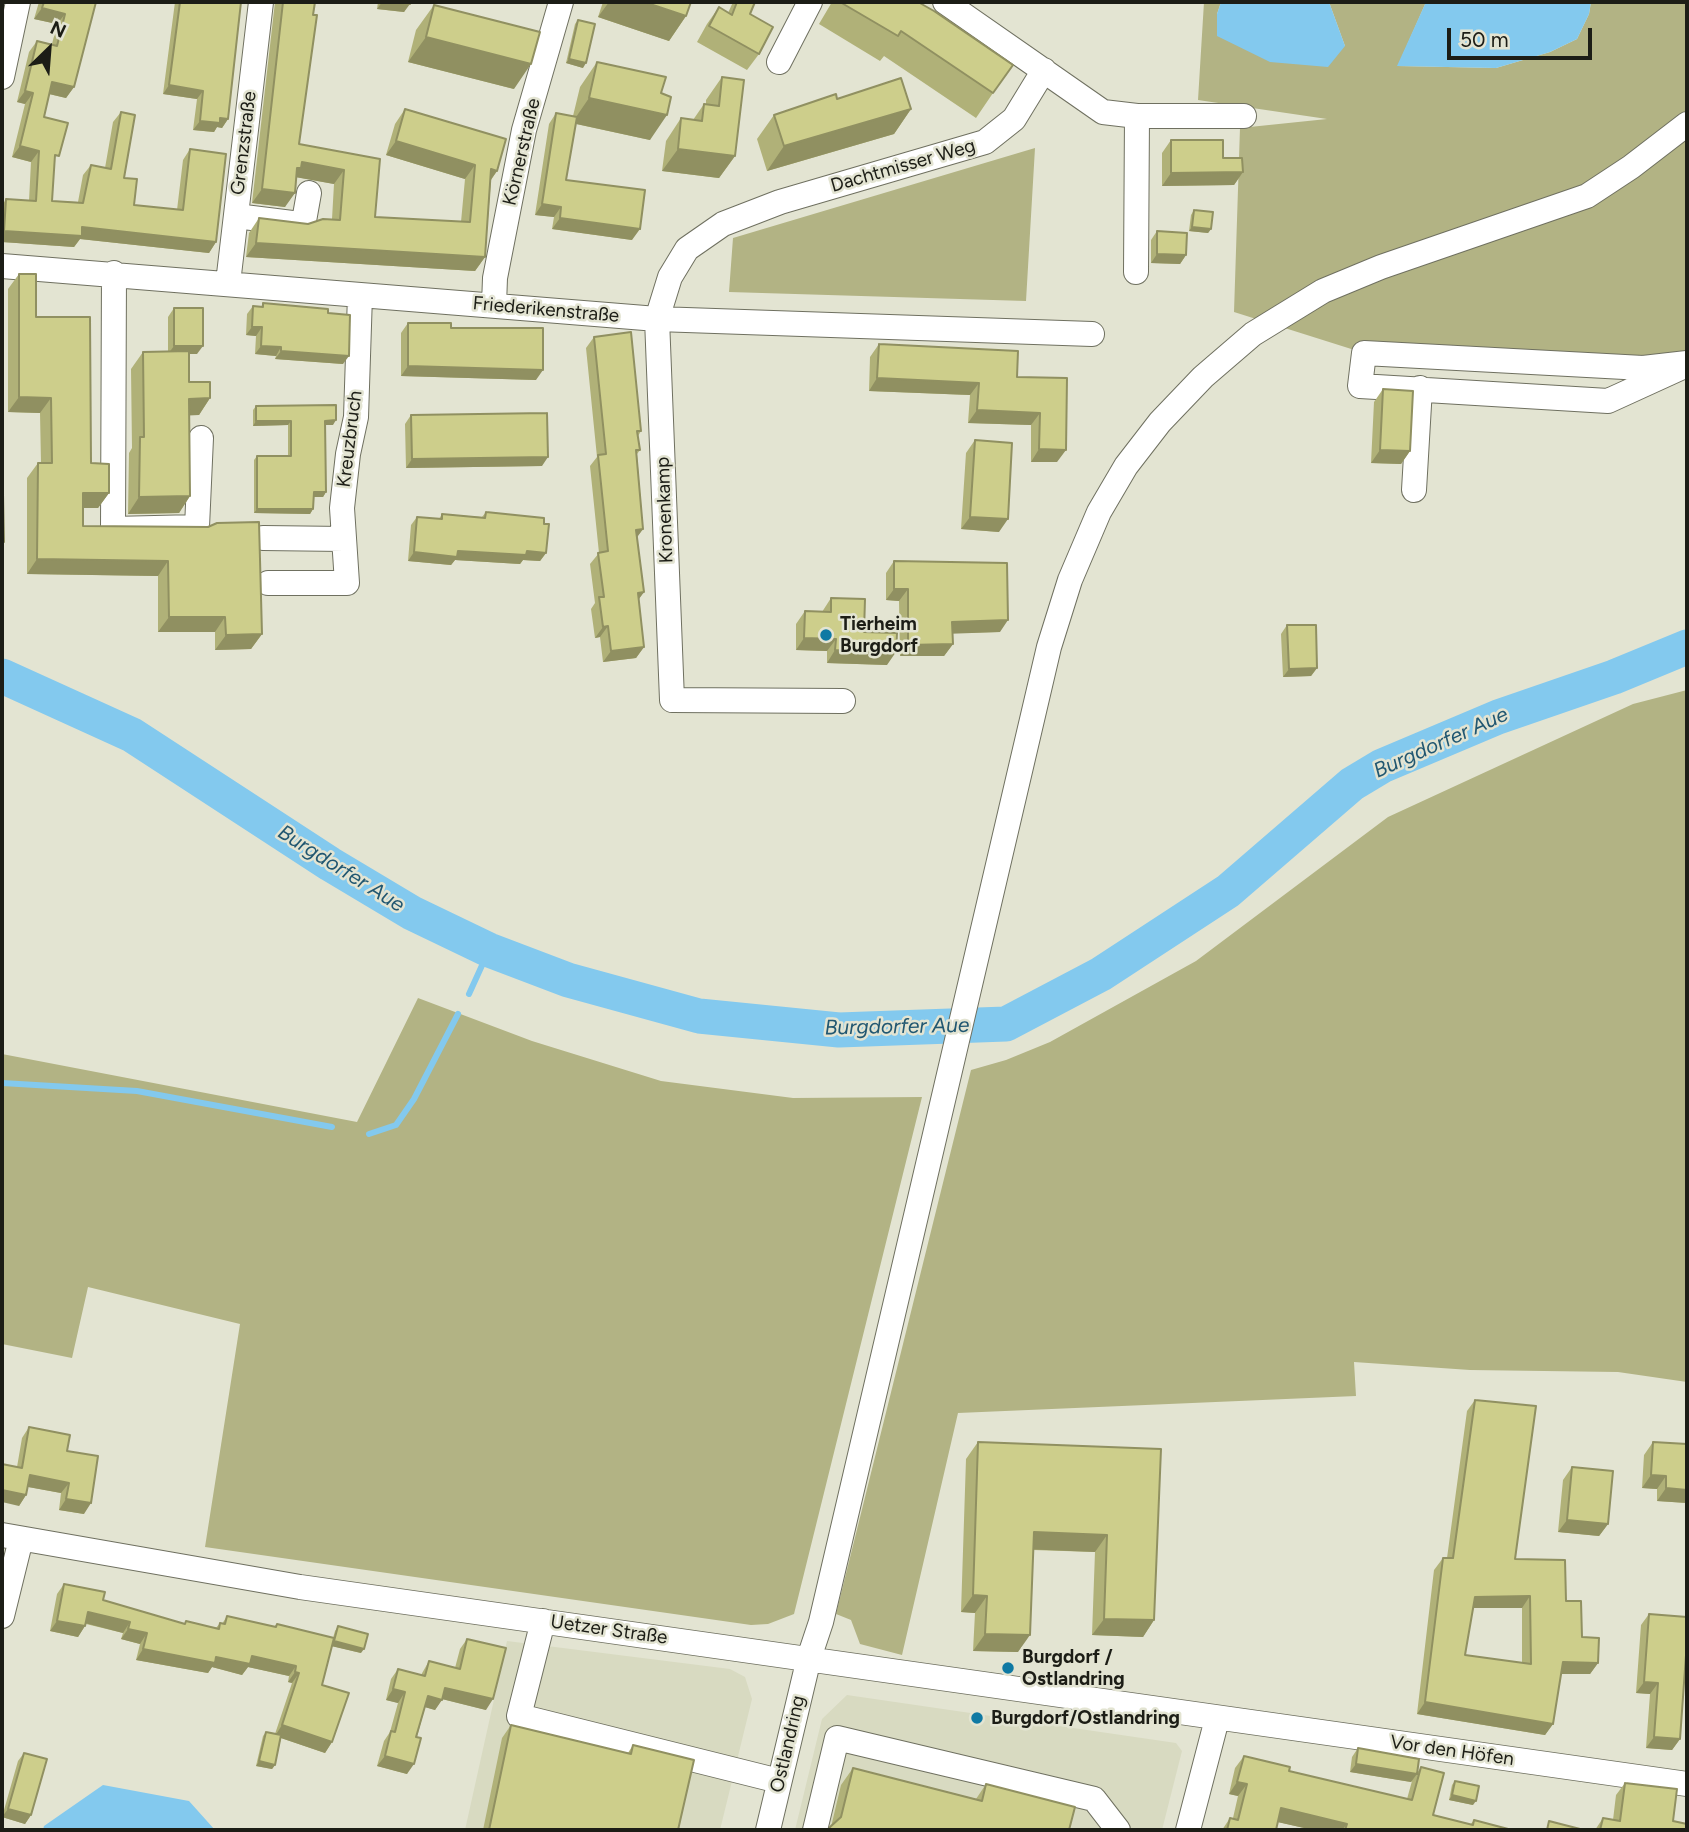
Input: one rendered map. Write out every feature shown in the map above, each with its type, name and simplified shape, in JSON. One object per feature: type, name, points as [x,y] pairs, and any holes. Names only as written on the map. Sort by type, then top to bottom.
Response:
[{"type":"street","points":[[2,77],[18,2]]},
{"type":"street","name":"Grenzstraße","points":[[228,283],[261,2]]},
{"type":"street","name":"Körnerstraße","points":[[494,305],[495,278],[524,130],[561,2]]},
{"type":"street","points":[[779,62],[810,2]]},
{"type":"street","points":[[944,2],[1103,112],[1137,116],[1244,116]]},
{"type":"street","name":"Dachtmisser Weg","points":[[657,319],[670,277],[687,249],[723,224],[780,202],[985,142],[1014,119],[1044,70]]},
{"type":"street","points":[[1136,272],[1137,116]]},
{"type":"street","name":"Ostlandring","points":[[768,1830],[808,1658],[821,1622],[1049,647],[1070,580],[1099,512],[1126,466],[1160,422],[1203,377],[1253,334],[1323,291],[1381,267],[1587,196],[1632,167],[1687,124]]},
{"type":"street","points":[[236,216],[300,224],[304,221],[310,193]]},
{"type":"street","name":"Friederikenstraße","points":[[2,266],[657,319],[1092,334]]},
{"type":"street","points":[[114,273],[113,529],[197,527],[201,438]]},
{"type":"street","name":"Kreuzbruch","points":[[268,583],[347,583],[344,495],[356,417],[360,295]]},
{"type":"street","name":"Kronenkamp","points":[[657,319],[672,700],[843,701]]},
{"type":"street","points":[[1364,353],[1643,368],[1687,364],[1608,401],[1360,386],[1364,353]]},
{"type":"street","points":[[1414,490],[1420,388]]},
{"type":"street","points":[[263,538],[344,539]]},
{"type":"street","points":[[2,1616],[11,1537]]},
{"type":"street","name":"Uetzer Straße","points":[[11,1537],[275,1583],[1217,1718]]},
{"type":"street","points":[[543,1621],[519,1716],[779,1781]]},
{"type":"street","points":[[1188,1830],[1217,1718]]},
{"type":"street","name":"Vor den Höfen","points":[[1217,1718],[1687,1784]]},
{"type":"street","points":[[815,1830],[836,1738],[1094,1799],[1118,1830]]},
{"type":"shaded area","points":[[507,1641],[730,1669],[745,1677],[752,1699],[720,1830],[465,1830]]},
{"type":"shaded area","points":[[847,1695],[1176,1743],[1182,1751],[1162,1830],[795,1830],[822,1719]]},
{"type":"green space","points":[[1204,2],[1221,2],[1217,14],[1345,46],[1329,2],[1426,2],[1398,66],[1496,68],[1550,52],[1577,39],[1589,14],[1591,2],[1687,2],[1687,361],[1364,353],[1234,312],[1240,128],[1327,119],[1198,100]]},
{"type":"green space","points":[[1035,148],[1026,301],[729,292],[733,238]]},
{"type":"green space","points":[[1687,690],[1687,1382],[1618,1372],[1470,1370],[1354,1362],[1356,1396],[958,1413],[902,1655],[860,1644],[851,1620],[836,1614],[971,1070],[1006,1060],[1050,1042],[1196,961],[1388,817],[1633,704]]},
{"type":"green space","points":[[418,998],[532,1041],[661,1081],[793,1098],[922,1097],[794,1614],[768,1624],[751,1625],[205,1547],[240,1324],[88,1287],[72,1358],[2,1344],[2,1054],[357,1122]]},
{"type":"water","points":[[1221,2],[1329,2],[1345,46],[1328,67],[1270,62],[1217,36],[1217,14]]},
{"type":"water","points":[[1426,2],[1591,2],[1589,14],[1577,39],[1550,52],[1496,68],[1397,66]]},
{"type":"water","points":[[103,1785],[189,1801],[215,1830],[43,1830],[44,1826]]},
{"type":"building","points":[[44,2],[96,2],[74,87],[52,82],[44,117],[68,123],[59,156],[55,155],[52,201],[83,203],[91,165],[111,169],[121,112],[135,115],[124,178],[137,179],[134,205],[183,210],[190,149],[226,154],[216,242],[82,227],[82,236],[4,231],[6,199],[36,201],[39,151],[20,146],[33,93],[25,91],[37,41],[57,46],[65,14],[42,8]]},
{"type":"building","points":[[180,2],[241,2],[228,119],[220,118],[220,123],[200,121],[203,91],[169,85]]},
{"type":"building","points":[[283,2],[315,2],[313,15],[317,15],[299,144],[380,159],[375,217],[470,222],[475,165],[396,141],[405,109],[506,139],[497,171],[491,169],[485,257],[256,243],[259,218],[308,224],[323,219],[340,220],[344,170],[302,162],[301,168],[297,168],[295,193],[262,189]]},
{"type":"building","points":[[644,2],[691,2],[686,16]]},
{"type":"building","points":[[737,2],[755,2],[750,14],[773,27],[759,54],[709,26],[719,7],[732,15]]},
{"type":"building","points":[[840,2],[918,2],[1013,65],[993,93],[901,31],[898,36]]},
{"type":"building","points":[[434,5],[540,32],[531,64],[426,37]]},
{"type":"building","points":[[578,20],[595,24],[586,63],[569,59]]},
{"type":"building","points":[[597,62],[666,77],[661,93],[671,97],[667,115],[589,98]]},
{"type":"building","points":[[722,77],[744,80],[735,156],[678,149],[681,118],[702,121],[704,104],[719,106]]},
{"type":"building","points":[[901,78],[911,109],[784,146],[774,115],[836,94],[837,99]]},
{"type":"building","points":[[556,113],[577,117],[566,180],[645,190],[640,229],[560,218],[561,207],[542,204]]},
{"type":"building","points":[[1171,140],[1223,140],[1223,158],[1242,158],[1243,172],[1171,173]]},
{"type":"building","points":[[1194,210],[1213,212],[1211,229],[1192,227]]},
{"type":"building","points":[[1157,231],[1187,233],[1186,255],[1157,254]]},
{"type":"building","points":[[19,274],[36,274],[36,317],[90,317],[91,463],[109,464],[109,493],[83,493],[83,526],[208,527],[217,523],[259,522],[262,634],[226,635],[225,617],[169,617],[168,561],[37,559],[38,463],[52,463],[51,398],[19,397]]},
{"type":"building","points":[[263,303],[328,309],[328,313],[350,315],[349,356],[281,351],[281,347],[261,346],[262,327],[252,327],[253,306],[263,307]]},
{"type":"building","points":[[174,308],[203,308],[203,346],[174,346]]},
{"type":"building","points":[[408,323],[451,323],[451,328],[543,328],[543,370],[408,366]]},
{"type":"building","points":[[631,332],[641,431],[637,431],[640,450],[636,450],[643,529],[636,530],[644,592],[638,593],[644,647],[611,651],[608,626],[603,627],[599,597],[604,597],[598,553],[608,551],[598,455],[606,454],[594,337]]},
{"type":"building","points":[[879,344],[1018,351],[1017,377],[1067,378],[1066,450],[1039,449],[1040,413],[977,410],[979,383],[877,378]]},
{"type":"building","points":[[189,351],[189,382],[210,382],[210,398],[189,399],[190,496],[139,497],[140,437],[144,437],[143,352]]},
{"type":"building","points":[[1383,389],[1413,391],[1410,451],[1380,450]]},
{"type":"building","points":[[336,405],[336,420],[325,421],[326,492],[314,492],[313,509],[257,509],[257,456],[291,456],[291,421],[256,421],[256,406]]},
{"type":"building","points":[[547,413],[548,457],[412,459],[411,415]]},
{"type":"building","points":[[975,440],[1012,443],[1008,519],[970,517]]},
{"type":"building","points":[[2,445],[4,542],[2,542]]},
{"type":"building","points":[[486,512],[544,518],[544,524],[549,524],[546,553],[527,551],[526,555],[458,551],[457,557],[414,552],[417,517],[442,519],[442,514],[485,518]]},
{"type":"building","points":[[894,561],[1007,563],[1008,620],[952,622],[953,644],[908,645],[908,589],[894,589]]},
{"type":"building","points":[[831,598],[865,599],[864,632],[897,633],[896,652],[835,650],[836,639],[804,638],[805,611],[831,612]]},
{"type":"building","points":[[1287,625],[1316,625],[1317,668],[1289,669]]},
{"type":"building","points":[[1475,1400],[1536,1406],[1515,1559],[1565,1560],[1566,1601],[1581,1601],[1582,1637],[1599,1638],[1598,1663],[1563,1662],[1553,1724],[1425,1702],[1443,1558],[1453,1558]],"holes":[[[1530,1596],[1531,1664],[1465,1655],[1475,1597]]]},
{"type":"building","points":[[29,1427],[70,1435],[67,1451],[98,1456],[91,1503],[66,1499],[69,1483],[30,1475],[26,1495],[2,1490],[2,1464],[22,1468]]},
{"type":"building","points":[[978,1442],[1161,1449],[1154,1620],[1104,1619],[1107,1535],[1034,1532],[1030,1635],[985,1634],[987,1596],[973,1595]]},
{"type":"building","points":[[1653,1442],[1687,1444],[1687,1490],[1666,1488],[1666,1476],[1651,1475]]},
{"type":"building","points":[[1572,1467],[1613,1471],[1608,1524],[1567,1520]]},
{"type":"building","points":[[64,1584],[105,1592],[103,1600],[185,1624],[186,1621],[219,1629],[220,1623],[225,1624],[227,1616],[276,1627],[277,1624],[334,1638],[322,1685],[349,1693],[332,1742],[282,1725],[299,1673],[295,1672],[296,1666],[252,1656],[250,1664],[216,1657],[215,1663],[143,1649],[147,1633],[128,1629],[130,1622],[88,1612],[85,1626],[57,1621]]},
{"type":"building","points":[[1649,1614],[1687,1617],[1680,1739],[1654,1737],[1658,1683],[1644,1682]]},
{"type":"building","points":[[338,1626],[368,1634],[364,1649],[334,1641]]},
{"type":"building","points":[[467,1639],[506,1648],[493,1699],[445,1688],[442,1700],[428,1696],[416,1737],[421,1738],[414,1764],[385,1756],[391,1731],[395,1732],[405,1692],[393,1689],[398,1669],[425,1676],[429,1661],[460,1669]]},
{"type":"building","points":[[511,1725],[631,1754],[633,1745],[694,1760],[678,1830],[489,1830]]},
{"type":"building","points":[[266,1732],[281,1735],[275,1765],[259,1761]]},
{"type":"building","points":[[1358,1748],[1419,1759],[1417,1774],[1356,1764]]},
{"type":"building","points":[[24,1753],[47,1759],[31,1815],[8,1809]]},
{"type":"building","points":[[1244,1756],[1290,1767],[1289,1771],[1412,1800],[1421,1767],[1444,1773],[1433,1815],[1473,1825],[1474,1820],[1512,1830],[1345,1830],[1347,1824],[1281,1808],[1276,1830],[1227,1830],[1230,1818],[1238,1820],[1247,1784],[1237,1782]]},
{"type":"building","points":[[853,1768],[982,1801],[986,1784],[1075,1807],[1069,1830],[829,1830],[841,1817]]},
{"type":"building","points":[[1455,1781],[1479,1786],[1476,1801],[1452,1795]]},
{"type":"building","points":[[1625,1783],[1677,1789],[1673,1821],[1687,1824],[1687,1830],[1600,1830],[1603,1818],[1620,1821]]},
{"type":"building","points":[[1549,1821],[1584,1830],[1547,1830]]},
{"type":"waterway","name":"Burgdorfer Aue","points":[[2,676],[132,735],[330,864],[412,913],[489,950],[568,980],[699,1016],[839,1030],[1006,1024],[1101,974],[1228,891],[1352,784],[1382,766],[1498,717],[1614,677],[1687,647]]},
{"type":"waterway","points":[[469,994],[489,950]]},
{"type":"waterway","points":[[369,1134],[396,1125],[414,1099],[458,1014]]},
{"type":"waterway","points":[[2,1083],[137,1091],[332,1127]]},
{"type":"place","name":"Tierheim Burgdorf","points":[[826,635]]},
{"type":"place","name":"Burgdorf / Ostlandring","points":[[1008,1668]]},
{"type":"place","name":"Burgdorf/Ostlandring","points":[[977,1718]]}]
